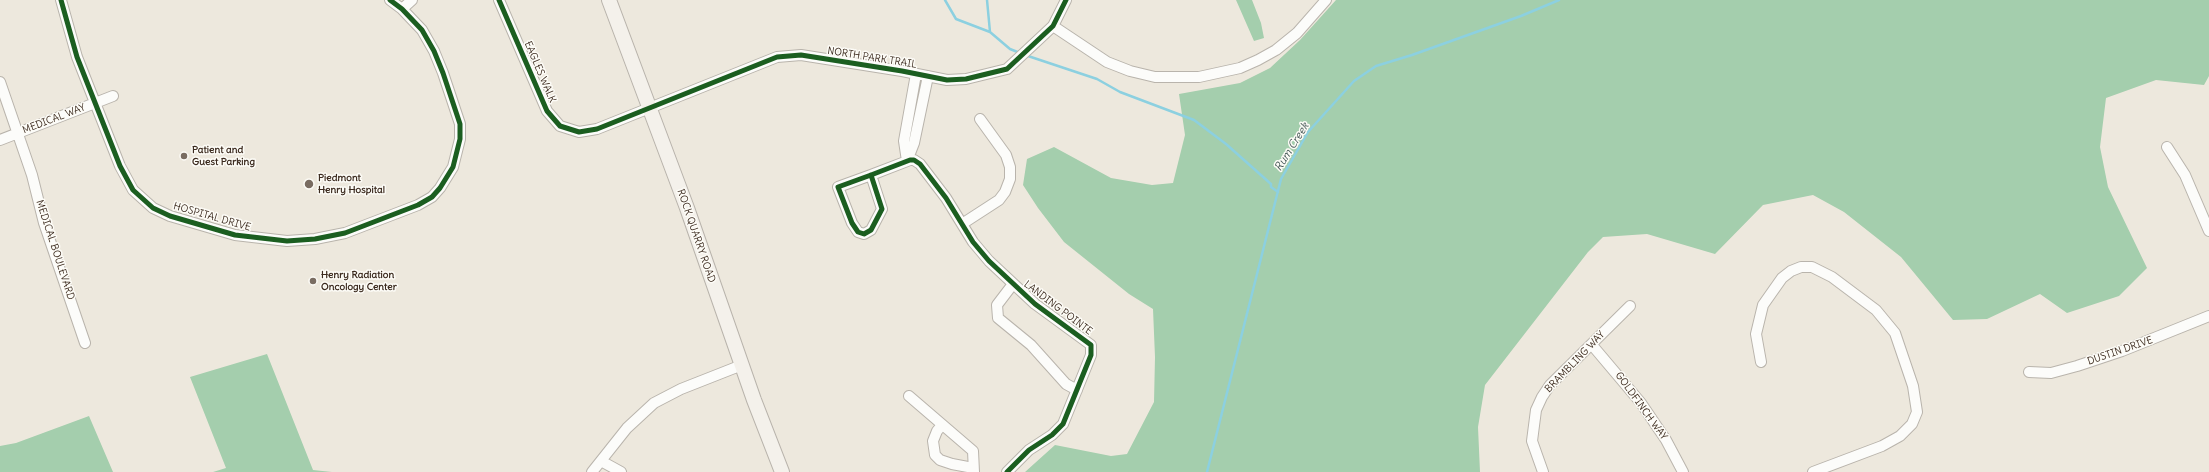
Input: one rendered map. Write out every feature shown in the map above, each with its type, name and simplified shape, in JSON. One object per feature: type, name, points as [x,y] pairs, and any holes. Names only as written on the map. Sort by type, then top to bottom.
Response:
[{"type":"street","name":"HOSPITAL DRIVE","points":[[61,0],[77,57],[95,103],[126,178],[142,200],[153,208],[170,216],[235,235],[269,240],[301,241],[345,233],[418,205],[432,197],[447,178],[458,155],[460,124],[443,73],[428,40],[402,9],[390,0]]},
{"type":"street","points":[[402,9],[412,0]]},
{"type":"street","name":"EAGLES WALK","points":[[499,0],[542,100],[550,115],[560,126],[575,131],[592,131],[650,107]]},
{"type":"street","name":"ROCK QUARRY ROAD","points":[[609,0],[650,107],[742,365],[782,472]]},
{"type":"street","name":"NORTH PARK TRAIL","points":[[650,107],[699,89],[777,57],[801,55],[947,80],[966,79],[1007,69],[1053,26],[1066,0]]},
{"type":"street","points":[[1053,26],[1107,62],[1130,71],[1155,77],[1199,77],[1240,68],[1276,50],[1297,33],[1326,0]]},
{"type":"street","points":[[907,161],[904,141],[916,74]]},
{"type":"street","points":[[871,175],[882,209],[872,230],[864,234],[858,232],[854,227],[838,187],[907,161],[914,143],[928,76]]},
{"type":"street","name":"MEDICAL BOULEVARD","points":[[0,82],[32,175],[44,223],[85,343]]},
{"type":"street","name":"MEDICAL WAY","points":[[18,133],[113,96]]},
{"type":"street","points":[[962,224],[999,200],[1005,192],[1010,179],[1010,167],[1006,155],[980,119]]},
{"type":"street","points":[[0,140],[18,133]]},
{"type":"street","points":[[2167,147],[2185,175],[2209,231]]},
{"type":"street","name":"LANDING POINTE","points":[[907,161],[912,160],[920,164],[946,198],[978,248],[1013,284],[1035,304],[1091,345],[1091,355],[1063,424],[1052,435],[1029,450],[1007,472]]},
{"type":"street","points":[[1761,362],[1756,334],[1763,305],[1782,278],[1791,270],[1801,266],[1812,267],[1832,277],[1876,310],[1895,333],[1913,386],[1917,407],[1912,424],[1900,436],[1882,446],[1813,472]]},
{"type":"street","name":"LANDING POINTE","points":[[1013,284],[997,305],[998,318],[1031,345],[1066,384],[1077,390]]},
{"type":"street","name":"BRAMBLING WAY","points":[[1543,472],[1532,441],[1536,410],[1550,385],[1630,306]]},
{"type":"street","name":"DUSTIN DRIVE","points":[[2029,372],[2051,373],[2077,366],[2129,348],[2209,316]]},
{"type":"street","name":"GOLDFINCH WAY","points":[[1592,345],[1623,379],[1646,410],[1666,440],[1683,472]]},
{"type":"street","points":[[592,472],[627,428],[654,403],[681,389],[742,365]]},
{"type":"street","points":[[909,396],[973,451],[974,470],[940,460],[934,455],[933,441],[937,431],[942,425]]},
{"type":"street","points":[[602,461],[621,472]]},
{"type":"green space","points":[[1236,0],[1252,0],[1261,23],[1264,38],[1254,41]]},
{"type":"green space","points":[[1336,0],[2209,0],[2209,76],[2204,85],[2156,80],[2106,98],[2100,147],[2108,187],[2147,268],[2119,296],[2067,313],[2040,294],[1987,319],[1953,320],[1901,257],[1844,212],[1813,195],[1763,205],[1715,254],[1647,234],[1603,237],[1588,252],[1485,385],[1478,427],[1480,472],[1025,472],[1055,445],[1111,456],[1127,454],[1154,402],[1155,357],[1153,309],[1129,294],[1064,242],[1038,208],[1023,185],[1027,159],[1054,147],[1111,178],[1152,185],[1173,183],[1185,135],[1179,94],[1240,83],[1270,68],[1300,40]]},
{"type":"green space","points":[[267,354],[313,470],[332,472],[213,472],[226,468],[190,377]]},
{"type":"green space","points":[[89,416],[113,472],[0,472],[0,446],[16,443]]},
{"type":"waterway","points":[[945,0],[956,19],[990,32],[1010,49],[1020,53]]},
{"type":"waterway","points":[[987,0],[990,32]]},
{"type":"waterway","name":"Rum Creek","points":[[1207,472],[1281,179],[1308,132],[1354,81],[1376,66],[1412,55],[1521,16],[1559,0]]},
{"type":"waterway","points":[[1025,55],[1097,79],[1120,92],[1194,120],[1226,144],[1278,192]]},
{"type":"cycle path","points":[[61,0],[77,57],[120,166],[133,190],[153,208],[170,216],[235,235],[287,241],[315,239],[345,233],[418,205],[432,197],[440,188],[453,167],[460,139],[460,124],[443,73],[434,51],[422,30],[402,9],[390,0]]},
{"type":"cycle path","points":[[499,0],[547,111],[560,126],[579,132],[597,129],[777,57],[801,55],[902,71],[947,80],[966,79],[1007,69],[1053,26],[1066,0]]},
{"type":"cycle path","points":[[871,175],[882,209],[871,230],[864,234],[858,232],[852,223],[838,187],[910,160],[914,160],[920,164],[946,198],[973,242],[989,261],[1035,304],[1091,345],[1091,355],[1063,424],[1052,435],[1029,450],[1007,472]]},
{"type":"place","name":"Patient and Guest Parking","points":[[184,156]]},
{"type":"place","name":"Piedmont Henry Hospital","points":[[309,184]]},
{"type":"place","name":"Henry Radiation Oncology Center","points":[[313,281]]}]
